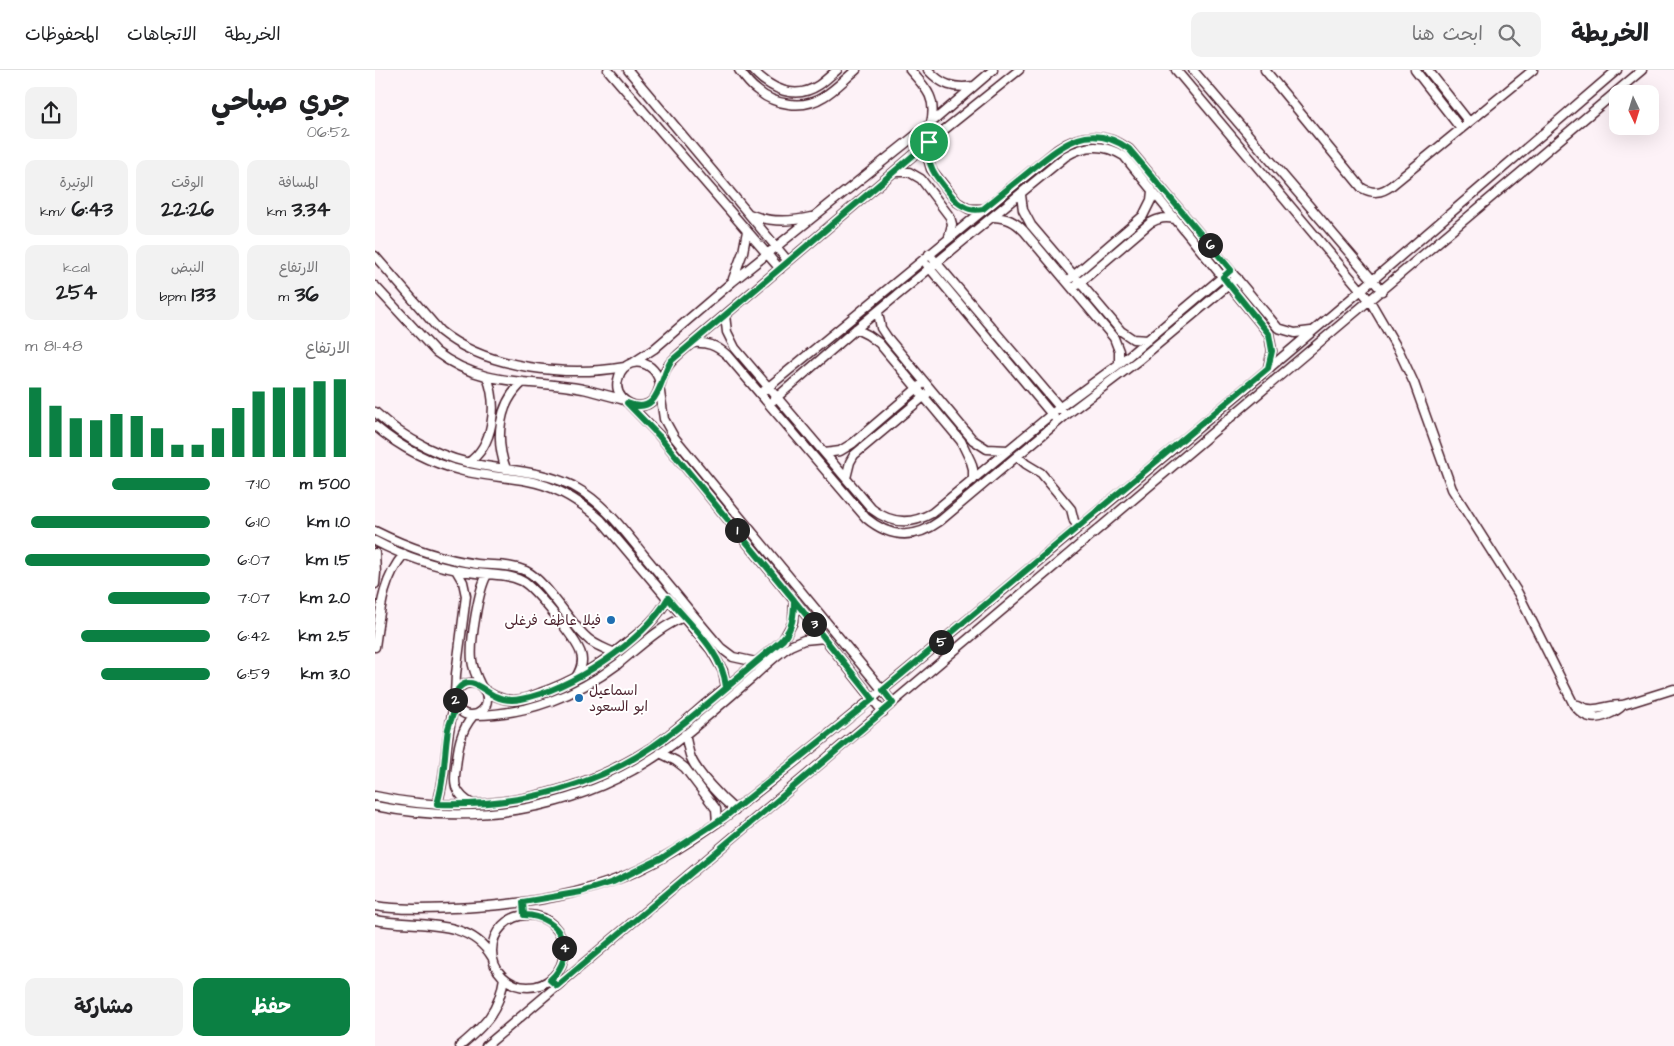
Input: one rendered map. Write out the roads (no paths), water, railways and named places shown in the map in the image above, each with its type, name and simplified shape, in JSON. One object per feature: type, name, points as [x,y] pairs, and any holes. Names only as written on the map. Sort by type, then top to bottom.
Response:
[{"type":"street","points":[[609,70],[780,269]]},
{"type":"street","points":[[628,70],[788,261]]},
{"type":"street","points":[[739,70],[756,90],[766,97],[788,104],[806,103],[823,98],[856,70]]},
{"type":"street","points":[[753,70],[773,88],[796,92],[818,86],[837,70]]},
{"type":"street","points":[[910,70],[927,89],[930,96],[933,110],[931,123]]},
{"type":"street","points":[[928,70],[937,80],[944,83],[959,87],[974,86]]},
{"type":"street","points":[[883,712],[825,638],[659,436],[620,395],[617,383],[621,372],[629,365],[654,349],[732,282],[931,123],[993,70]]},
{"type":"street","points":[[375,286],[436,352],[457,366],[487,377],[583,389],[638,406],[649,403],[657,396],[666,369],[671,361],[929,142],[1019,70]]},
{"type":"street","points":[[1176,70],[1370,302],[1399,351],[1414,383],[1453,490],[1518,593],[1571,700],[1590,710],[1623,705],[1674,689]]},
{"type":"street","points":[[1193,70],[1382,291]]},
{"type":"street","points":[[1265,70],[1362,188],[1369,192],[1377,193],[1385,191],[1533,70]]},
{"type":"street","points":[[1415,70],[1461,129]]},
{"type":"street","points":[[1428,70],[1469,122]]},
{"type":"street","points":[[375,906],[394,909],[468,908],[567,895],[613,882],[662,858],[717,823],[873,699],[1079,527],[1361,291],[1617,70]]},
{"type":"street","points":[[486,1046],[1370,302],[1642,70]]},
{"type":"street","points":[[760,394],[983,209],[1067,143],[1088,136],[1110,139],[1129,149],[1278,328],[1295,333],[1313,331]]},
{"type":"street","points":[[929,142],[928,158],[931,169],[957,202],[969,209],[983,209]]},
{"type":"street","points":[[769,404],[856,329],[1066,156],[1095,146],[1115,151],[1124,156],[1269,334],[1272,351],[1268,368]]},
{"type":"street","points":[[894,172],[909,172],[921,179],[950,217],[951,231],[949,237]]},
{"type":"street","points":[[1067,282],[1143,216],[1151,200],[1152,191]]},
{"type":"street","points":[[1021,195],[1023,210],[1031,225],[1121,331],[1133,339],[1148,340]]},
{"type":"street","points":[[746,212],[758,218],[785,221],[813,216]]},
{"type":"street","points":[[994,217],[1010,220],[1017,224],[1073,288],[1114,338],[1119,351],[1119,364]]},
{"type":"street","points":[[1073,288],[1149,223],[1157,219],[1175,219]]},
{"type":"street","points":[[732,282],[741,262],[747,231]]},
{"type":"street","points":[[929,254],[1066,416]]},
{"type":"street","points":[[375,256],[440,331],[472,352],[497,361],[550,369],[592,371],[639,362],[652,367],[660,379],[664,419],[674,437],[893,703]]},
{"type":"street","points":[[922,260],[1058,422]]},
{"type":"street","points":[[725,315],[729,341],[777,398],[872,509],[885,518],[901,522],[923,518],[932,513],[1051,414],[1119,364],[1231,270]]},
{"type":"street","points":[[692,343],[702,342],[720,348],[866,518],[881,529],[897,534],[908,534],[931,528],[940,521],[1058,422],[1141,359],[1237,278]]},
{"type":"street","points":[[878,312],[879,322],[887,337],[967,434],[979,445],[994,450],[1008,450]]},
{"type":"street","points":[[856,329],[879,343],[965,448],[973,469],[970,482],[975,492]]},
{"type":"street","points":[[468,463],[482,450],[490,433],[493,401],[487,377]]},
{"type":"street","points":[[506,469],[499,443],[503,411],[511,395],[523,382]]},
{"type":"street","points":[[825,453],[840,451],[853,443],[924,382]]},
{"type":"street","points":[[846,478],[850,462],[854,456],[931,391]]},
{"type":"street","points":[[375,412],[413,440],[441,454],[468,463],[555,478],[575,487],[594,500],[615,519],[721,648],[741,660],[756,662]]},
{"type":"street","points":[[375,426],[391,439],[414,453],[448,467],[465,472],[529,481],[556,489],[580,502],[601,520],[716,656],[723,671],[726,687]]},
{"type":"street","points":[[1018,457],[1041,473],[1071,509],[1074,521],[1079,527]]},
{"type":"street","points":[[881,529],[885,518]]},
{"type":"street","points":[[375,530],[405,544],[440,556],[477,564],[516,567],[527,572],[537,579],[584,636],[595,644],[615,653]]},
{"type":"street","points":[[375,541],[404,554],[456,570],[516,579],[533,589],[579,646],[582,664],[575,679]]},
{"type":"street","points":[[375,553],[375,584]]},
{"type":"street","points":[[375,647],[384,589],[394,567],[404,554]]},
{"type":"street","points":[[456,570],[463,582],[466,596],[456,674],[455,699],[462,713],[474,716],[523,711],[577,690],[606,673],[664,628],[684,617]]},
{"type":"street","points":[[472,804],[459,793],[456,788],[455,777],[459,741],[463,730],[474,716],[486,706],[487,696],[473,666],[472,652],[480,591],[487,575]]},
{"type":"street","points":[[437,804],[442,787],[448,728],[457,690],[471,683],[502,699],[517,700],[559,687],[598,666],[615,653],[652,621],[668,598]]},
{"type":"street","points":[[375,796],[400,801],[472,804],[529,798],[601,775],[635,758],[666,737],[787,634],[793,622],[794,600]]},
{"type":"street","points":[[375,806],[407,812],[478,815],[514,811],[561,800],[587,791],[628,772],[660,753],[784,650],[803,640],[825,638]]},
{"type":"street","points":[[685,734],[689,753],[694,764],[724,800],[735,810]]},
{"type":"street","points":[[660,753],[685,768],[716,809],[717,823]]},
{"type":"street","points":[[523,902],[524,915]]},
{"type":"street","points":[[524,915],[542,918],[556,928],[561,935],[565,952],[560,969],[550,980],[539,986],[527,987],[514,984],[504,978],[495,966],[493,959],[494,939],[499,930],[506,922],[524,915]]},
{"type":"street","points":[[375,920],[440,926],[460,930],[480,941],[493,959]]},
{"type":"street","points":[[460,1046],[483,1027],[494,1011],[501,995],[504,978]]},
{"type":"street","points":[[550,980],[557,986]]},
{"type":"place","name":"فيلا عاطف فرغلى","points":[[611,620]]},
{"type":"place","name":"اسماعيل ابو السعود","points":[[579,698]]}]
